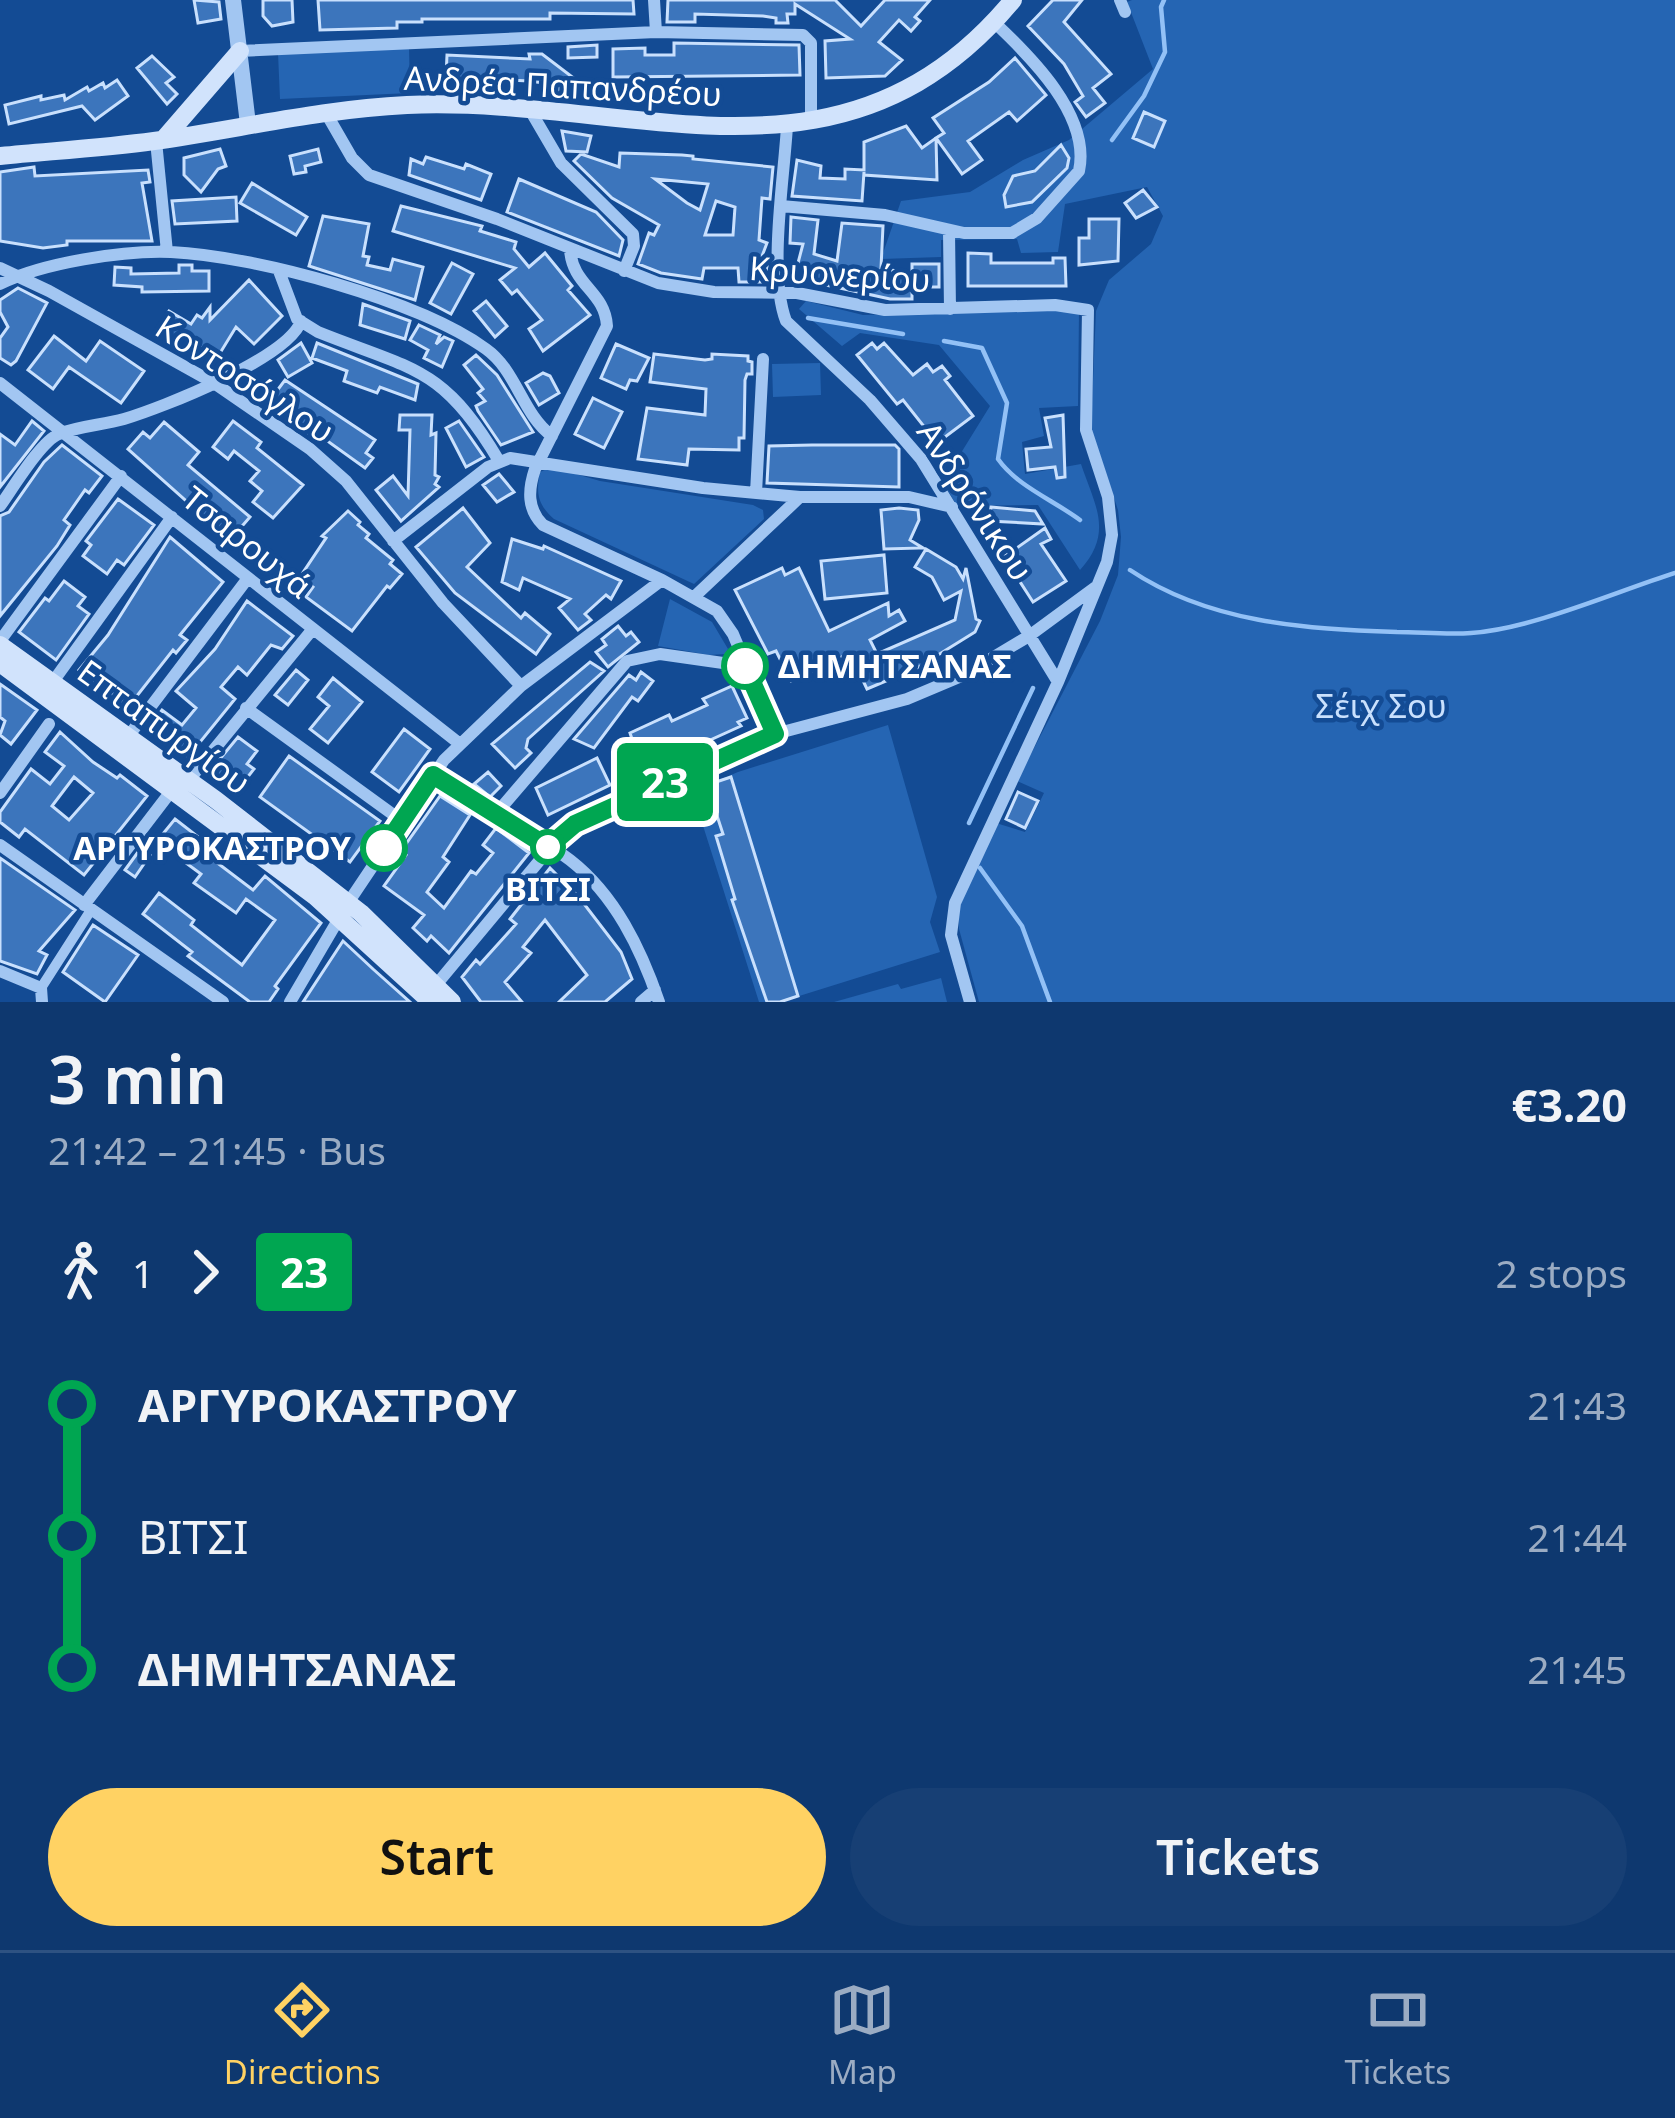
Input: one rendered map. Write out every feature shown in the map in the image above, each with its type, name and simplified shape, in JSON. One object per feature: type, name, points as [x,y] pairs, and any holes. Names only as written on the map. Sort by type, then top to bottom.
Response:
[{"type":"main road","name":"Ανδρέα Παπανδρέου","points":[[0,156],[428,104],[702,124],[812,123],[864,109],[911,88],[956,59],[1013,0]]},
{"type":"main road","points":[[159,140],[235,55]]},
{"type":"main road","name":"Επταπυργίου","points":[[0,643],[128,738],[181,785]]},
{"type":"main road","name":"Επταπυργίου","points":[[0,663],[181,785],[343,910],[434,993],[452,1002]]},
{"type":"street","points":[[233,0],[235,55],[248,124]]},
{"type":"street","points":[[654,0],[656,32]]},
{"type":"street","points":[[781,206],[885,214],[950,232],[1019,230],[1037,218],[1081,166],[1079,142],[1066,109],[994,22]]},
{"type":"street","points":[[235,55],[656,32],[807,37],[811,43],[812,123]]},
{"type":"street","points":[[530,110],[561,163],[633,234],[634,246],[623,271]]},
{"type":"street","name":"Κρυονερίου","points":[[326,113],[352,158],[369,176],[436,197],[623,271],[696,290],[781,293],[885,310],[1068,304],[1088,310],[1085,430],[1112,524],[1110,552],[1058,682],[955,903],[951,935],[970,1002]]},
{"type":"street","points":[[781,293],[787,126]]},
{"type":"street","points":[[159,140],[167,252]]},
{"type":"street","points":[[950,232],[950,309]]},
{"type":"street","points":[[569,249],[573,273],[604,308],[607,326],[539,460],[530,497],[540,524],[662,580],[725,620],[775,734]]},
{"type":"street","points":[[0,284],[72,262],[167,252],[279,271],[410,307],[477,343],[503,365],[552,436]]},
{"type":"street","points":[[590,257],[590,289]]},
{"type":"street","name":"Κοντοσόγλου","points":[[0,268],[214,383],[323,459],[346,481],[451,613],[521,686]]},
{"type":"street","points":[[279,271],[301,321],[436,381],[471,414],[499,460]]},
{"type":"street","name":"Ανδρόνικου","points":[[781,293],[782,311],[790,327],[880,410],[921,459],[1058,682]]},
{"type":"street","points":[[0,506],[49,441],[66,432],[147,412],[214,383],[289,341],[301,321]]},
{"type":"street","points":[[756,494],[763,359]]},
{"type":"street","name":"Τσαρουχά","points":[[0,383],[460,744]]},
{"type":"street","points":[[393,541],[499,460],[539,460],[628,478],[756,494],[910,497],[953,508]]},
{"type":"street","points":[[0,643],[121,476]]},
{"type":"street","points":[[694,597],[800,497]]},
{"type":"street","points":[[52,683],[172,518]]},
{"type":"street","points":[[128,738],[248,578]]},
{"type":"street","points":[[290,1002],[343,910],[433,775],[460,744],[521,686],[662,580]]},
{"type":"street","points":[[434,993],[548,847],[575,824],[775,734],[926,692],[984,665],[1098,586]]},
{"type":"street","points":[[0,971],[42,995],[88,908],[181,785],[312,630]]},
{"type":"street","points":[[495,815],[627,661],[659,654],[745,666]]},
{"type":"street","points":[[246,708],[403,821]]},
{"type":"street","points":[[0,793],[49,724]]},
{"type":"street","points":[[433,775],[578,867],[618,914],[641,953],[657,996],[641,1002]]},
{"type":"street","points":[[0,845],[223,1002]]},
{"type":"green space","name":"Σέιχ Σου","points":[[1675,0],[1675,1002],[979,1002],[958,910],[996,823],[1025,832],[1044,793],[1017,781],[1100,621],[1118,575],[1118,510],[1091,428],[1096,311],[1109,280],[1151,244],[1163,216],[1147,187],[1065,204],[1058,252],[1021,253],[1017,239],[941,240],[941,257],[881,259],[901,201],[970,192],[1023,160],[1069,140],[1153,69],[1127,2]]},
{"type":"green space","points":[[409,47],[410,93],[280,99],[278,53]]},
{"type":"green space","points":[[806,301],[863,315],[1079,310],[1078,406],[1039,408],[1044,436],[1022,442],[1025,474],[1081,464],[1099,531],[1080,570],[1038,505],[957,506],[943,482],[990,406],[939,345],[860,333],[842,346],[799,309]]},
{"type":"green space","points":[[820,363],[821,395],[773,397],[772,364]]},
{"type":"green space","points":[[552,467],[600,481],[753,505],[763,510],[764,519],[694,584],[554,519],[538,492],[540,472]]},
{"type":"green space","points":[[670,599],[712,622],[728,649],[725,654],[658,646]]},
{"type":"green space","points":[[888,725],[937,897],[930,922],[940,952],[780,1002],[759,1002],[698,810],[713,805],[707,785]]},
{"type":"green space","points":[[941,978],[947,1002],[834,1002],[898,984],[901,989]]},
{"type":"building","points":[[194,0],[219,2],[221,19],[198,23]]},
{"type":"building","points":[[263,0],[292,0],[293,22],[272,26],[263,16]]},
{"type":"building","points":[[318,0],[633,0],[634,14],[422,19],[397,22],[397,28],[320,30]]},
{"type":"building","points":[[668,0],[835,0],[861,26],[885,0],[930,0],[915,17],[920,21],[911,31],[899,20],[879,42],[902,60],[885,76],[826,78],[825,41],[850,39],[795,4],[795,14],[787,14],[788,23],[763,16],[695,14],[695,22],[667,22]]},
{"type":"building","points":[[1053,0],[1082,0],[1064,22],[1111,74],[1093,88],[1105,103],[1086,117],[1075,102],[1083,96],[1064,64],[1028,26]]},
{"type":"building","points":[[674,43],[799,45],[800,75],[613,77],[613,49],[645,48],[645,55],[674,55]]},
{"type":"building","points":[[597,45],[597,57],[568,58],[568,47]]},
{"type":"building","points":[[529,54],[542,54],[592,92],[559,92],[559,85],[529,81],[446,77],[447,55],[530,59]]},
{"type":"building","points":[[152,56],[174,77],[166,83],[177,94],[167,104],[137,68]]},
{"type":"building","points":[[1015,58],[1046,95],[1017,121],[1009,112],[968,141],[982,160],[962,174],[936,138],[944,133],[933,118],[989,82]]},
{"type":"building","points":[[117,80],[128,96],[95,120],[82,106],[9,124],[5,105],[41,96],[41,100],[64,95],[65,100],[87,87],[89,91],[103,83],[105,88]]},
{"type":"building","points":[[1144,112],[1165,121],[1154,147],[1133,138]]},
{"type":"building","points":[[906,126],[922,148],[936,138],[937,180],[864,172],[862,201],[792,196],[797,160],[821,166],[820,178],[845,179],[845,169],[864,170],[864,142]]},
{"type":"building","points":[[562,131],[591,136],[587,152],[566,151]]},
{"type":"building","points":[[1061,145],[1069,158],[1067,168],[1032,202],[1006,207],[1004,195],[1013,176],[1035,171]]},
{"type":"building","points":[[220,149],[226,166],[218,169],[201,192],[184,175],[184,158]]},
{"type":"building","points":[[318,149],[321,162],[294,174],[290,156]]},
{"type":"building","points":[[620,153],[693,156],[773,167],[770,199],[762,198],[759,240],[767,243],[759,264],[767,263],[768,282],[739,282],[738,268],[704,268],[702,279],[638,264],[649,233],[654,235],[659,225],[612,198],[574,161],[581,154],[619,167]],"holes":[[[655,179],[708,184],[700,210],[687,203]],[[716,201],[735,207],[733,235],[705,235]]]},
{"type":"building","points":[[426,157],[491,174],[481,200],[409,175],[411,159],[423,164]]},
{"type":"building","points":[[34,167],[35,176],[148,170],[150,182],[142,183],[152,241],[67,241],[67,245],[43,248],[0,241],[0,172]]},
{"type":"building","points":[[519,179],[596,212],[623,240],[619,256],[507,212]]},
{"type":"building","points":[[252,183],[307,217],[296,235],[240,203]]},
{"type":"building","points":[[1143,190],[1157,207],[1136,218],[1125,203]]},
{"type":"building","points":[[236,197],[237,221],[175,224],[172,201]]},
{"type":"building","points":[[401,206],[482,226],[480,231],[516,242],[514,249],[529,267],[545,253],[590,315],[543,351],[529,329],[542,320],[517,290],[512,294],[500,280],[515,268],[393,231]]},
{"type":"building","points":[[323,216],[369,224],[363,256],[369,257],[367,265],[390,270],[393,259],[423,267],[415,300],[309,266]]},
{"type":"building","points":[[791,217],[818,220],[814,254],[837,261],[842,223],[883,226],[881,268],[912,274],[912,264],[939,264],[939,287],[912,287],[912,299],[890,299],[794,278],[803,244],[790,243]]},
{"type":"building","points":[[1089,219],[1119,219],[1118,261],[1079,265],[1079,238],[1089,238]]},
{"type":"building","points":[[968,253],[991,254],[991,263],[1053,263],[1053,258],[1065,258],[1066,286],[968,286]]},
{"type":"building","points":[[452,263],[473,274],[451,314],[430,303]]},
{"type":"building","points":[[179,265],[209,271],[209,291],[142,292],[142,287],[114,285],[115,267],[131,268],[131,274],[179,273]]},
{"type":"building","points":[[249,280],[282,316],[254,344],[236,327],[217,358],[159,327],[169,311],[191,324],[210,307],[210,320]]},
{"type":"building","points":[[18,288],[47,303],[11,365],[0,358],[0,338],[8,327],[0,300]]},
{"type":"building","points":[[486,301],[507,326],[495,337],[474,311]]},
{"type":"building","points":[[363,304],[410,321],[405,339],[360,325]]},
{"type":"building","points":[[419,325],[440,335],[436,344],[444,337],[453,341],[442,367],[424,358],[428,350],[410,340]]},
{"type":"building","points":[[54,336],[86,361],[100,341],[144,371],[121,403],[69,367],[53,389],[28,370]]},
{"type":"building","points":[[301,343],[312,363],[288,377],[278,360]]},
{"type":"building","points":[[317,343],[418,384],[415,400],[344,381],[347,371],[312,358]]},
{"type":"building","points":[[872,343],[877,349],[884,343],[913,375],[927,364],[933,372],[942,366],[950,376],[945,380],[973,416],[937,443],[903,400],[897,404],[857,355]]},
{"type":"building","points":[[616,344],[649,358],[637,381],[630,380],[626,389],[601,378]]},
{"type":"building","points":[[654,354],[705,360],[712,359],[712,354],[748,356],[752,374],[745,380],[744,438],[739,438],[739,450],[689,449],[687,465],[638,459],[647,408],[705,415],[706,389],[650,382]]},
{"type":"building","points":[[476,355],[497,375],[533,432],[501,445],[476,406],[485,401],[478,393],[483,389],[464,365]]},
{"type":"building","points":[[543,373],[559,393],[539,405],[526,383]]},
{"type":"building","points":[[285,380],[375,440],[366,453],[373,458],[365,468],[267,404]]},
{"type":"building","points":[[593,398],[622,412],[604,448],[575,434]]},
{"type":"building","points":[[400,415],[432,415],[435,475],[439,477],[435,484],[439,487],[401,521],[376,490],[393,476],[408,496],[410,430],[399,430]]},
{"type":"building","points":[[1063,415],[1065,477],[1057,478],[1055,467],[1028,470],[1026,449],[1051,447],[1045,418]]},
{"type":"building","points":[[32,421],[44,431],[0,487],[0,434],[15,445]]},
{"type":"building","points":[[233,421],[261,442],[257,448],[303,485],[273,518],[253,502],[262,491],[250,481],[259,471],[234,451],[228,459],[213,447]]},
{"type":"building","points":[[459,421],[484,457],[466,467],[446,428]]},
{"type":"building","points":[[164,422],[199,452],[188,465],[250,517],[230,540],[128,449],[143,432],[150,438]]},
{"type":"building","points":[[62,445],[102,476],[89,493],[85,490],[64,520],[70,525],[57,546],[0,616],[0,516],[9,512]]},
{"type":"building","points":[[895,445],[899,449],[899,487],[767,483],[769,446]]},
{"type":"building","points":[[499,474],[514,492],[497,502],[483,485]]},
{"type":"building","points":[[118,499],[154,525],[124,565],[117,560],[107,574],[83,556],[91,545],[86,541]]},
{"type":"building","points":[[991,507],[1035,511],[1043,524],[989,521]]},
{"type":"building","points":[[463,508],[490,543],[467,567],[521,618],[525,613],[550,634],[536,654],[455,593],[416,547]]},
{"type":"building","points":[[881,510],[918,510],[910,540],[923,548],[884,549]]},
{"type":"building","points":[[348,511],[369,534],[366,538],[402,574],[352,631],[306,597],[313,587],[300,577],[326,538],[322,536]]},
{"type":"building","points":[[1045,528],[1051,539],[1041,544],[1066,581],[1033,602],[1004,557]]},
{"type":"building","points":[[170,537],[223,582],[180,635],[187,640],[176,653],[173,650],[129,706],[79,670],[108,635]]},
{"type":"building","points":[[512,539],[544,546],[621,581],[611,599],[606,595],[585,614],[591,620],[578,630],[559,608],[570,599],[523,578],[519,590],[502,582]]},
{"type":"building","points":[[926,549],[956,567],[963,579],[966,568],[980,621],[975,632],[917,668],[867,689],[850,653],[791,681],[776,651],[768,654],[735,590],[782,568],[785,575],[799,568],[829,631],[888,603],[889,616],[899,610],[905,621],[870,640],[877,654],[955,620],[961,591],[944,600],[932,577],[915,567]]},
{"type":"building","points":[[884,555],[887,593],[825,599],[821,561]]},
{"type":"building","points":[[64,581],[85,597],[78,606],[89,614],[56,660],[19,632]]},
{"type":"building","points":[[247,601],[293,636],[282,649],[271,645],[247,675],[238,667],[221,687],[235,699],[188,757],[150,726],[162,710],[182,725],[196,708],[176,691],[215,649]]},
{"type":"building","points":[[618,626],[639,642],[608,667],[596,652],[606,645],[602,639]]},
{"type":"building","points":[[590,662],[604,671],[528,739],[526,748],[531,753],[515,768],[492,744]]},
{"type":"building","points":[[296,670],[308,680],[288,705],[275,695]]},
{"type":"building","points":[[641,672],[653,681],[638,701],[632,697],[594,748],[574,739],[629,675],[636,680]]},
{"type":"building","points":[[333,678],[362,702],[328,743],[310,729],[329,706],[318,697]]},
{"type":"building","points":[[0,684],[37,710],[11,744],[0,735],[5,721],[0,717]]},
{"type":"building","points":[[732,686],[747,718],[738,722],[741,726],[631,776],[617,746],[632,739],[630,733],[707,705],[703,699]]},
{"type":"building","points":[[404,729],[430,749],[399,792],[372,772]]},
{"type":"building","points":[[60,732],[93,762],[147,796],[84,875],[25,829],[19,837],[0,822],[0,812],[31,769],[50,784],[64,766],[45,752]],"holes":[[[74,777],[93,793],[69,820],[52,806]]]},
{"type":"building","points":[[238,737],[257,751],[247,764],[254,769],[237,791],[210,771]]},
{"type":"building","points":[[289,756],[380,821],[350,862],[260,797]]},
{"type":"building","points":[[597,758],[610,785],[548,815],[536,788]]},
{"type":"building","points":[[488,772],[501,786],[490,797],[474,784]]},
{"type":"building","points":[[731,777],[798,996],[780,1002],[767,1002],[716,836],[723,834],[707,785]]},
{"type":"building","points":[[1018,792],[1038,801],[1025,828],[1006,819]]},
{"type":"building","points":[[440,796],[470,815],[443,857],[449,862],[427,892],[444,908],[471,871],[476,874],[493,853],[483,845],[496,828],[529,853],[449,953],[431,936],[427,941],[413,928],[424,915],[384,886],[406,855],[401,851]]},
{"type":"building","points":[[175,819],[197,836],[206,847],[203,852],[253,890],[265,876],[321,923],[275,986],[278,989],[269,1002],[250,1002],[188,956],[192,952],[143,914],[159,893],[242,965],[275,920],[246,899],[236,913],[194,883],[201,874],[162,835]]},
{"type":"building","points":[[141,848],[150,855],[135,877],[125,870]]},
{"type":"building","points":[[0,858],[75,910],[39,951],[47,955],[37,974],[0,961]]},
{"type":"building","points":[[550,868],[621,952],[632,979],[605,1002],[559,1002],[587,975],[545,920],[523,947],[531,953],[505,982],[522,1002],[481,1002],[462,977],[516,924],[510,919]]},
{"type":"building","points":[[93,925],[138,955],[105,1002],[63,972]]},
{"type":"building","points":[[343,941],[373,969],[410,1002],[303,1002]]},
{"type":"waterway","points":[[1112,140],[1144,96],[1165,52],[1164,0]]},
{"type":"waterway","points":[[808,318],[903,334]]},
{"type":"waterway","points":[[944,341],[982,348],[1007,403],[998,459],[1025,485],[1080,520]]},
{"type":"waterway","points":[[1130,570],[1192,602],[1259,620],[1453,634],[1520,625],[1675,573]]},
{"type":"waterway","points":[[969,823],[1033,688]]},
{"type":"waterway","points":[[980,868],[1022,926],[1050,1002]]},
{"type":"bus line","name":"23","points":[[384,848],[433,775],[548,847],[575,824],[775,734],[745,666]]},
{"type":"place","name":"ΔΗΜΗΤΣΑΝΑΣ","points":[[745,666]]},
{"type":"place","name":"ΒΙΤΣΙ","points":[[548,847]]},
{"type":"place","name":"ΑΡΓΥΡΟΚΑΣΤΡΟΥ","points":[[384,848]]}]
